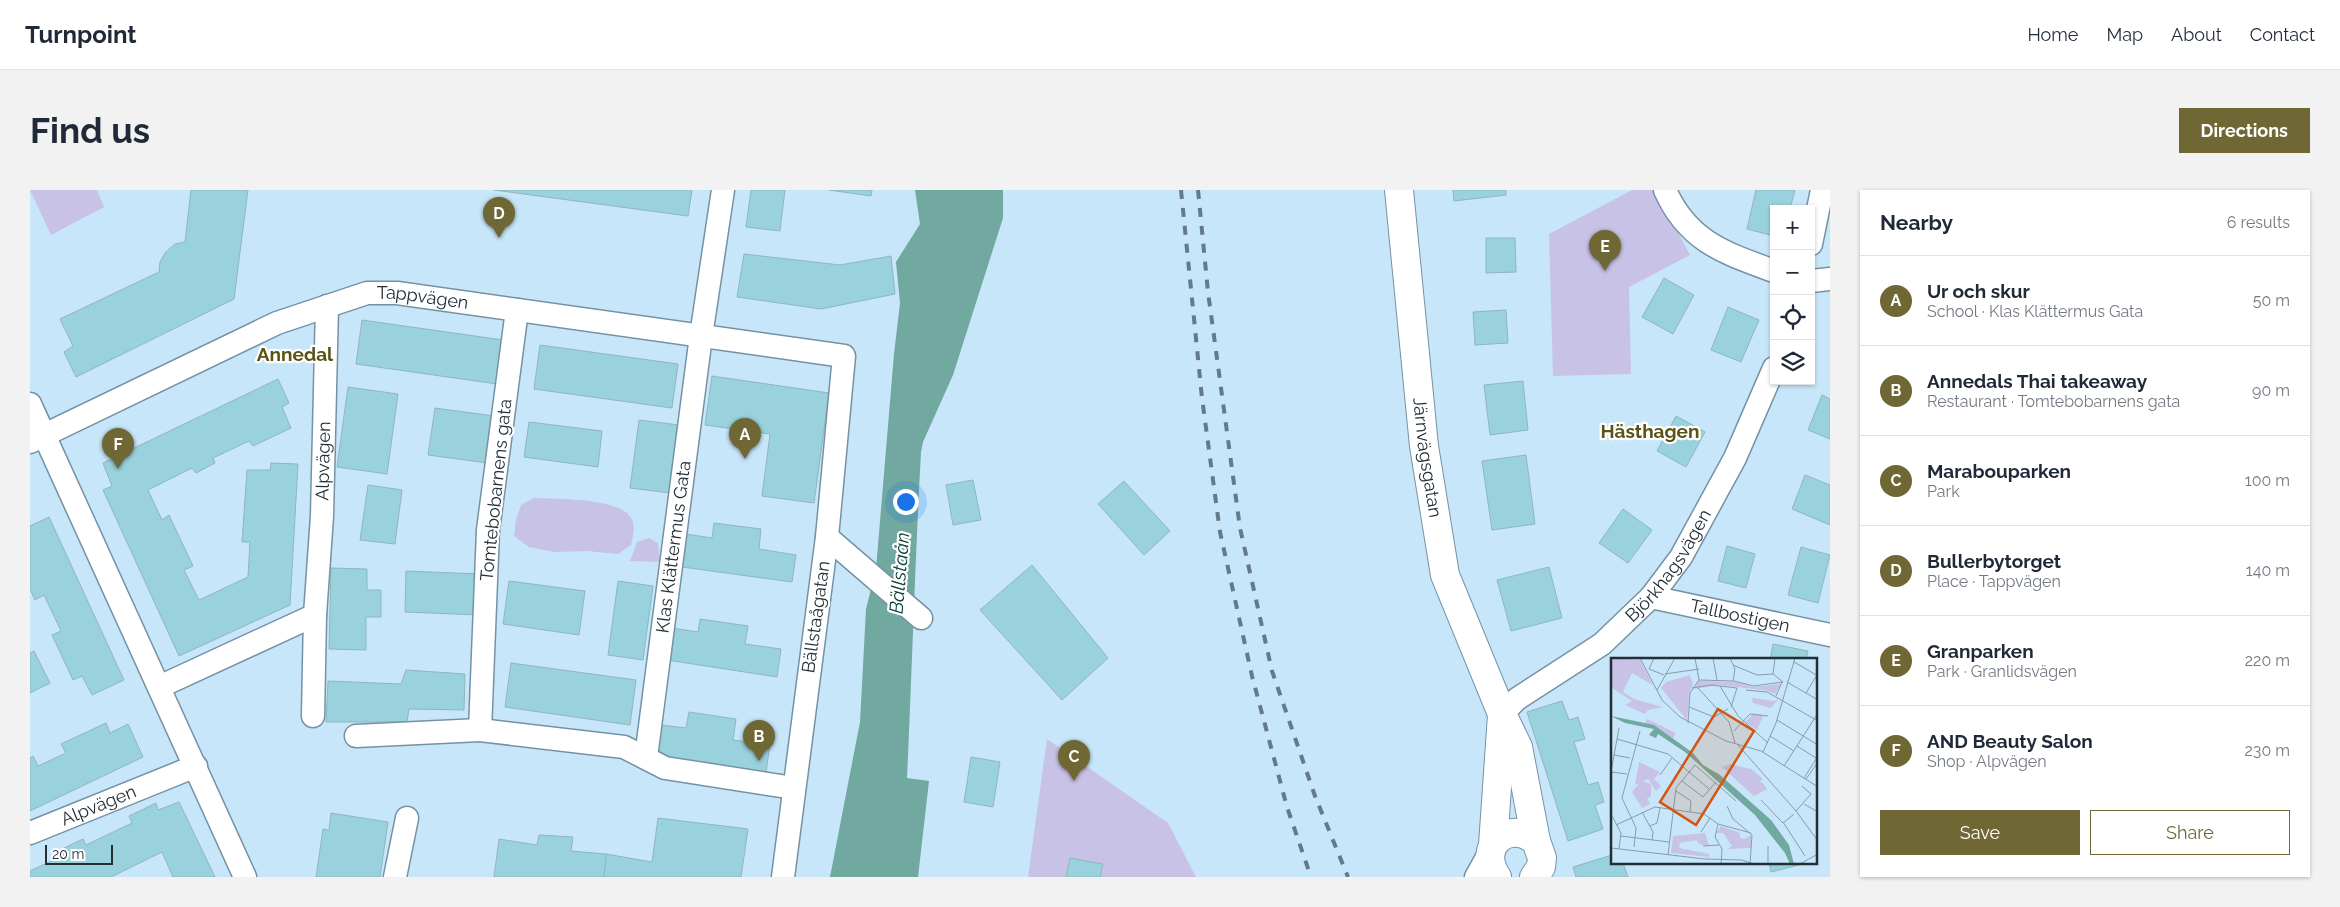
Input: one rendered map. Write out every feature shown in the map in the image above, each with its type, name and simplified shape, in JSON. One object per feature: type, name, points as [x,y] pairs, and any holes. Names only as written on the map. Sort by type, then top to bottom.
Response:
[{"type":"street","name":"Klas Klättermus Gata","points":[[646,757],[701,336],[723,190]]},
{"type":"street","name":"Järnvägsgatan","points":[[1399,190],[1424,446],[1445,575],[1502,714],[1518,747],[1539,866]]},
{"type":"street","points":[[1665,190],[1692,231],[1724,253],[1770,270]]},
{"type":"street","points":[[1815,224],[1822,190]]},
{"type":"street","points":[[1815,281],[1830,280]]},
{"type":"street","name":"Tappvägen","points":[[37,438],[275,324],[367,293],[398,293],[844,356]]},
{"type":"street","name":"Alpvägen","points":[[313,716],[316,615],[322,516],[327,306]]},
{"type":"street","name":"Tomtebobarnens gata","points":[[480,730],[488,530],[516,310]]},
{"type":"street","name":"Bällstaågatan","points":[[783,877],[827,537],[844,356]]},
{"type":"street","name":"Björkhagsvägen","points":[[1502,714],[1518,699],[1602,644],[1651,597],[1681,557],[1735,458],[1770,377]]},
{"type":"street","points":[[30,404],[37,438],[159,687],[245,877]]},
{"type":"street","points":[[827,537],[921,618]]},
{"type":"street","name":"Tallbostigen","points":[[1651,597],[1830,635]]},
{"type":"street","points":[[159,687],[316,615]]},
{"type":"street","name":"Järnvägsgatan","points":[[1494,858],[1502,714]]},
{"type":"street","points":[[356,736],[480,730],[624,747],[664,768],[794,788]]},
{"type":"street","name":"Alpvägen","points":[[30,833],[196,766]]},
{"type":"street","points":[[395,877],[407,818]]},
{"type":"street","name":"Järnvägsgatan","points":[[1494,858],[1500,838],[1514,832],[1529,835],[1539,866]]},
{"type":"street","points":[[1476,877],[1494,858]]},
{"type":"shaded area","points":[[30,190],[97,190],[104,207],[51,235]]},
{"type":"shaded area","points":[[1632,190],[1655,190],[1690,255],[1629,287],[1631,374],[1553,376],[1549,234]]},
{"type":"shaded area","points":[[534,498],[584,500],[622,509],[633,522],[634,530],[631,545],[618,554],[587,551],[554,552],[529,547],[514,536],[516,520],[521,505]]},
{"type":"shaded area","points":[[649,538],[658,543],[660,562],[630,561],[637,542]]},
{"type":"shaded area","points":[[1047,739],[1168,823],[1196,877],[1028,877]]},
{"type":"water","name":"Bällstaån","points":[[915,190],[1003,190],[1003,218],[953,375],[923,442],[921,452],[907,778],[929,781],[918,877],[830,877],[860,722],[866,609],[876,569],[900,303],[896,262],[920,224]]},
{"type":"building","points":[[191,190],[248,190],[234,299],[76,377],[64,352],[73,346],[60,319],[159,272],[160,262],[165,253],[175,244],[185,242]]},
{"type":"building","points":[[494,190],[692,190],[688,216]]},
{"type":"building","points":[[751,190],[785,190],[780,231],[746,227]]},
{"type":"building","points":[[829,190],[872,190],[871,196]]},
{"type":"building","points":[[1453,190],[1506,190],[1506,195],[1454,201]]},
{"type":"building","points":[[1756,190],[1795,190],[1791,205],[1770,205],[1770,235],[1747,229]]},
{"type":"building","points":[[1486,238],[1515,238],[1516,272],[1486,273]]},
{"type":"building","points":[[744,254],[840,265],[891,256],[895,294],[821,309],[737,297]]},
{"type":"building","points":[[1664,278],[1694,295],[1673,334],[1642,317]]},
{"type":"building","points":[[1728,307],[1759,320],[1741,362],[1711,350]]},
{"type":"building","points":[[1506,310],[1508,343],[1475,345],[1473,312]]},
{"type":"building","points":[[362,320],[503,340],[497,384],[356,364]]},
{"type":"building","points":[[540,345],[678,364],[672,408],[534,389]]},
{"type":"building","points":[[712,376],[829,393],[814,503],[762,496],[770,434],[705,425]]},
{"type":"building","points":[[278,379],[289,403],[282,407],[291,428],[253,446],[249,441],[213,458],[215,463],[196,473],[192,468],[148,490],[162,520],[169,515],[193,566],[184,570],[199,600],[248,577],[250,542],[242,542],[247,470],[270,470],[271,463],[298,464],[290,605],[179,656],[103,490],[112,486],[103,463]]},
{"type":"building","points":[[1523,381],[1528,430],[1490,435],[1484,385]]},
{"type":"building","points":[[348,387],[398,394],[387,474],[337,467]]},
{"type":"building","points":[[1822,395],[1830,399],[1830,439],[1808,430]]},
{"type":"building","points":[[435,408],[502,417],[495,464],[428,455]]},
{"type":"building","points":[[1676,416],[1705,432],[1686,467],[1657,451]]},
{"type":"building","points":[[639,420],[679,425],[670,493],[630,488]]},
{"type":"building","points":[[529,422],[602,431],[598,467],[524,457]]},
{"type":"building","points":[[1526,455],[1535,524],[1492,530],[1482,461]]},
{"type":"building","points":[[1805,475],[1830,485],[1830,525],[1792,509]]},
{"type":"building","points":[[973,480],[981,520],[953,525],[946,485]]},
{"type":"building","points":[[1124,481],[1170,531],[1144,555],[1098,504]]},
{"type":"building","points":[[368,485],[402,490],[395,544],[360,540]]},
{"type":"building","points":[[1623,509],[1652,530],[1628,563],[1599,543]]},
{"type":"building","points":[[49,517],[124,680],[92,695],[82,676],[73,680],[52,635],[61,631],[44,595],[35,600],[30,589],[30,526]]},
{"type":"building","points":[[714,523],[761,529],[759,549],[796,555],[792,582],[682,567],[686,534],[712,538]]},
{"type":"building","points":[[1727,546],[1755,554],[1746,588],[1718,581]]},
{"type":"building","points":[[1801,547],[1830,555],[1818,603],[1788,595]]},
{"type":"building","points":[[1032,565],[1108,658],[1062,700],[980,610]]},
{"type":"building","points":[[1549,567],[1562,618],[1511,631],[1497,580]]},
{"type":"building","points":[[331,568],[367,569],[367,590],[381,590],[381,617],[366,617],[366,650],[329,649]]},
{"type":"building","points":[[406,571],[480,574],[479,615],[405,612]]},
{"type":"building","points":[[509,581],[585,591],[579,635],[503,624]]},
{"type":"building","points":[[618,581],[653,586],[643,660],[608,655]]},
{"type":"building","points":[[700,619],[748,626],[745,644],[781,649],[777,677],[667,660],[672,628],[698,632]]},
{"type":"building","points":[[1773,644],[1808,651],[1806,658],[1770,658]]},
{"type":"building","points":[[34,651],[50,683],[30,693],[30,653]]},
{"type":"building","points":[[511,663],[636,680],[630,725],[505,707]]},
{"type":"building","points":[[406,670],[465,674],[464,710],[409,709],[407,722],[326,722],[328,681],[401,684]]},
{"type":"building","points":[[1562,701],[1569,720],[1578,717],[1585,739],[1574,742],[1588,785],[1598,782],[1604,802],[1595,805],[1603,829],[1568,841],[1527,712]]},
{"type":"building","points":[[689,712],[736,719],[733,740],[770,745],[766,772],[656,757],[661,725],[686,728]]},
{"type":"building","points":[[106,723],[110,733],[128,724],[143,757],[30,811],[30,758],[33,756],[38,766],[66,753],[61,744]]},
{"type":"building","points":[[971,757],[1000,762],[993,807],[964,802]]},
{"type":"building","points":[[179,802],[215,877],[173,877],[162,852],[111,877],[30,877],[30,871],[60,857],[58,851],[83,839],[86,845],[132,823],[129,816],[156,803],[158,810]]},
{"type":"building","points":[[331,813],[388,822],[380,877],[316,877],[323,829],[329,830]]},
{"type":"building","points":[[658,818],[748,829],[741,877],[604,877],[606,854],[652,862]]},
{"type":"building","points":[[539,835],[573,837],[571,851],[606,854],[604,877],[494,877],[499,839],[537,845]]},
{"type":"building","points":[[1611,855],[1611,864],[1623,864],[1628,877],[1576,877],[1573,867]]},
{"type":"building","points":[[1070,858],[1103,864],[1100,877],[1066,877]]},
{"type":"building","points":[[1769,864],[1802,864],[1771,872]]},
{"type":"railway","points":[[1181,190],[1202,398],[1220,532],[1252,676],[1287,807],[1311,877]]},
{"type":"railway","points":[[1198,190],[1208,292],[1240,528],[1272,671],[1315,796],[1348,877]]},
{"type":"place","name":"Bullerbytorget","points":[[499,238]]},
{"type":"place","name":"Granparken","points":[[1605,271]]},
{"type":"place","name":"Ur och skur","points":[[745,459]]},
{"type":"place","name":"AND Beauty Salon","points":[[118,469]]},
{"type":"place","name":"Annedals Thai takeaway","points":[[759,761]]},
{"type":"place","name":"Marabouparken","points":[[1074,781]]},
{"type":"district","name":"Annedal","points":[[295,354]]},
{"type":"district","name":"Hästhagen","points":[[1650,431]]}]
